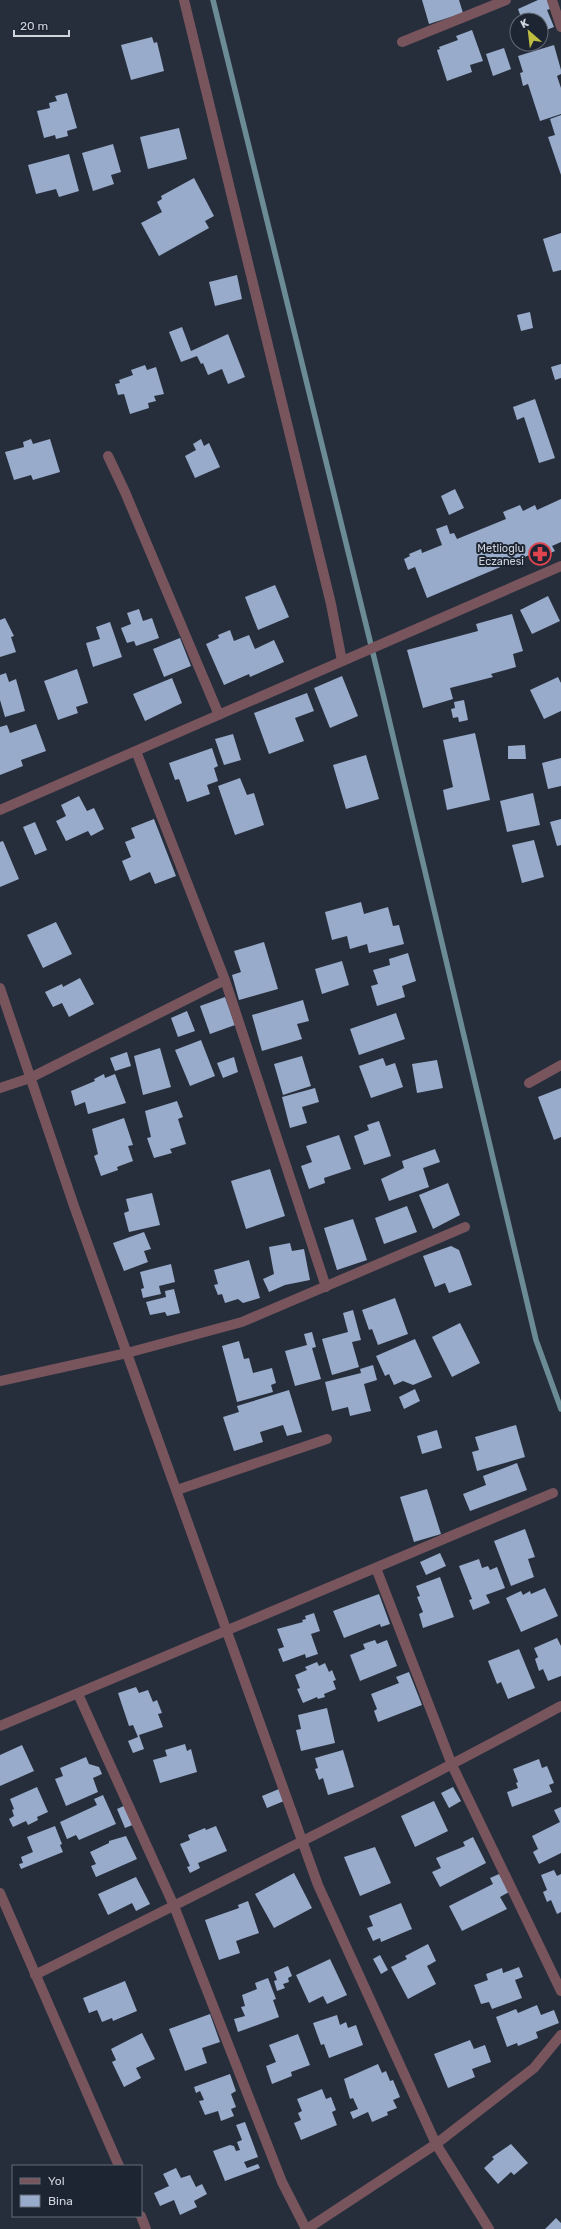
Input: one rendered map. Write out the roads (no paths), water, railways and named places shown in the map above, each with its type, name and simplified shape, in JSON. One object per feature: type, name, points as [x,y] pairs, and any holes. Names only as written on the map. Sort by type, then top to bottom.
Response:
[{"type":"street","points":[[184,0],[345,659]]},
{"type":"street","points":[[402,42],[506,0]]},
{"type":"street","points":[[552,0],[561,27]]},
{"type":"street","points":[[108,456],[125,492],[219,715]]},
{"type":"street","points":[[0,810],[561,566]]},
{"type":"street","points":[[136,751],[225,980],[326,1287]]},
{"type":"street","points":[[0,1088],[30,1078],[225,980]]},
{"type":"street","points":[[0,988],[74,1206],[318,1885],[436,2144],[489,2229]]},
{"type":"street","points":[[529,1083],[561,1065]]},
{"type":"street","points":[[0,1381],[127,1353],[242,1322],[465,1227]]},
{"type":"street","points":[[177,1490],[327,1439]]},
{"type":"street","points":[[0,1726],[553,1492]]},
{"type":"street","points":[[376,1568],[452,1765],[561,1991]]},
{"type":"street","points":[[78,1694],[174,1906],[282,2182],[307,2229],[436,2144],[534,2068],[561,2035]]},
{"type":"street","points":[[35,1975],[302,1842],[452,1765],[561,1706]]},
{"type":"street","points":[[0,1893],[119,2165]]},
{"type":"street","points":[[141,2217],[146,2229]]},
{"type":"waterway","points":[[213,0],[383,694],[536,1340],[561,1409]]},
{"type":"place","name":"Metlioglu Eczanesi","points":[[540,554]]}]
